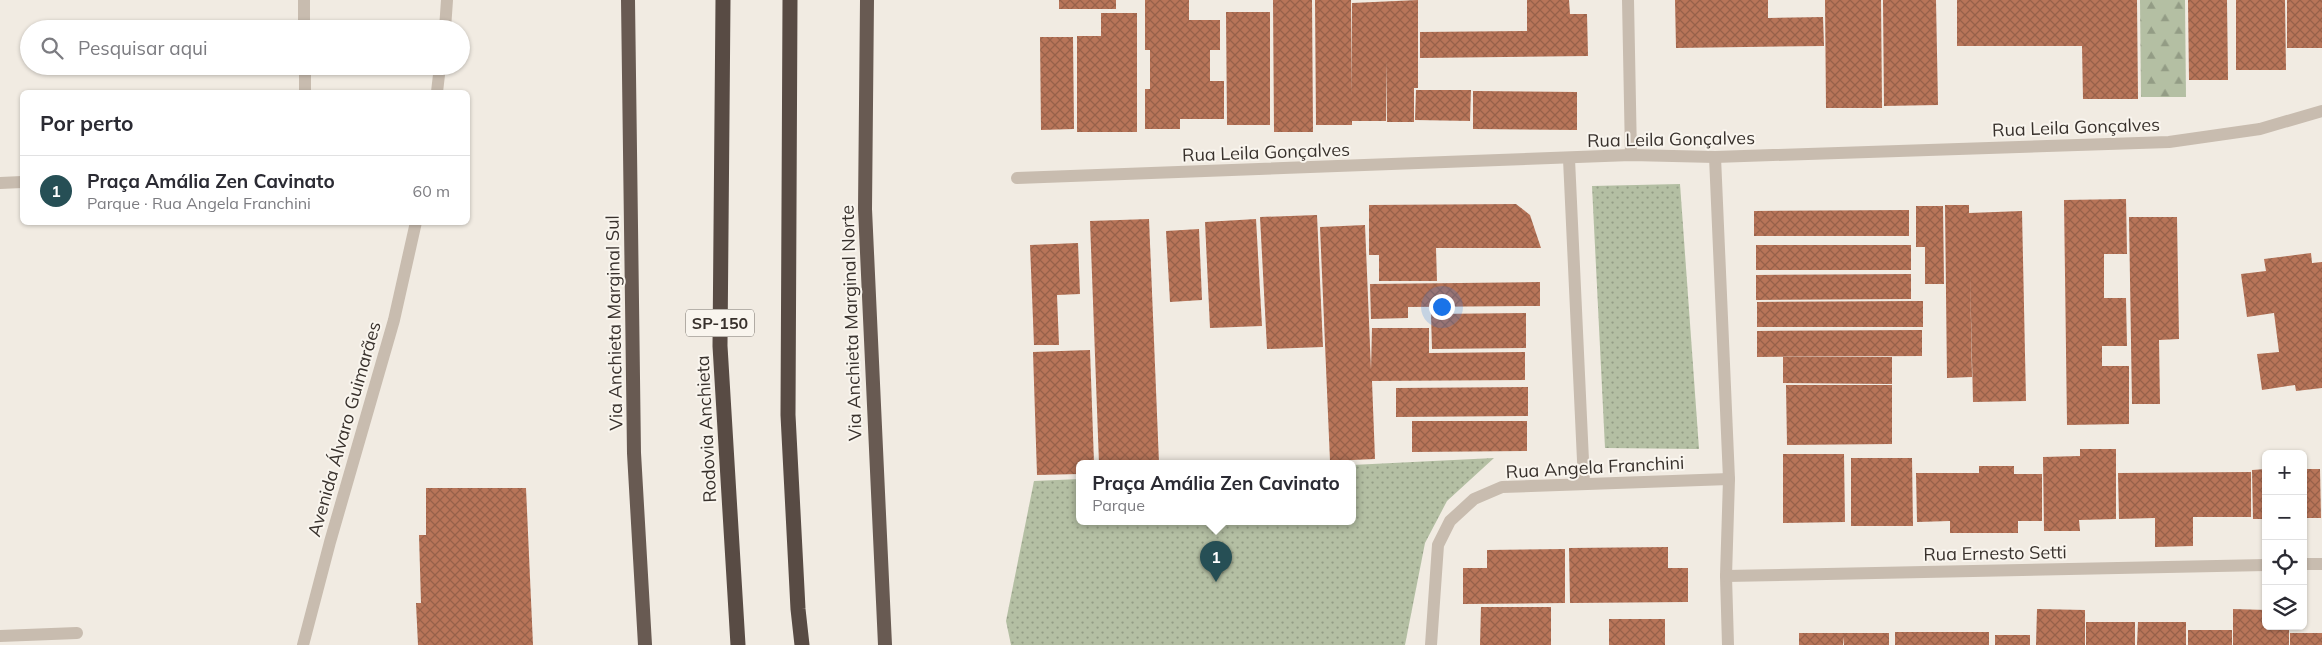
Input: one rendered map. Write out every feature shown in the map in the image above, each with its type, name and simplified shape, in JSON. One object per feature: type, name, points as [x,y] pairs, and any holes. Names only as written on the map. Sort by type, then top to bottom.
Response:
[{"type":"highway","name":"Via Anchieta Marginal Sul","points":[[628,0],[634,453],[645,645]]},
{"type":"highway","name":"Rodovia Anchieta","points":[[723,0],[720,346],[738,645]]},
{"type":"highway","points":[[790,0],[788,416],[798,609],[802,645]]},
{"type":"highway","name":"Via Anchieta Marginal Norte","points":[[867,0],[865,209],[885,645]]},
{"type":"street","points":[[304,0],[304,20]]},
{"type":"street","points":[[446,20],[447,0]]},
{"type":"street","points":[[1628,0],[1631,155]]},
{"type":"street","points":[[304,75],[305,90]]},
{"type":"street","points":[[437,90],[439,75]]},
{"type":"street","name":"Rua Leila Gonçalves","points":[[1017,178],[1569,159],[1631,155],[1714,157],[2169,142],[2260,129],[2322,111]]},
{"type":"street","points":[[1714,157],[1729,478],[1726,576],[1728,645]]},
{"type":"street","points":[[1569,159],[1584,482]]},
{"type":"street","points":[[0,183],[20,182]]},
{"type":"street","name":"Avenida Álvaro Guimarães","points":[[303,645],[330,542],[394,320],[415,225]]},
{"type":"street","name":"Rua Angela Franchini","points":[[1431,645],[1438,545],[1450,521],[1474,499],[1502,487],[1584,482],[1729,478]]},
{"type":"street","points":[[2307,564],[2322,564]]},
{"type":"street","name":"Rua Ernesto Setti","points":[[1726,576],[2262,565]]},
{"type":"street","points":[[0,636],[77,633]]},
{"type":"green space","points":[[2140,0],[2185,0],[2186,97],[2141,97]]},
{"type":"green space","points":[[1680,184],[1699,449],[1605,448],[1592,186]]},
{"type":"green space","points":[[1494,458],[1447,501],[1425,543],[1405,645],[1011,645],[1006,621],[1034,481],[1076,479],[1076,525],[1356,525],[1356,465]]},
{"type":"building","points":[[1059,0],[1116,0],[1116,9],[1059,9]]},
{"type":"building","points":[[1145,0],[1189,0],[1189,20],[1220,20],[1220,50],[1210,50],[1210,81],[1224,81],[1224,119],[1180,119],[1180,129],[1145,129],[1145,89],[1150,89],[1150,50],[1145,50]]},
{"type":"building","points":[[1273,0],[1312,0],[1313,132],[1274,132]]},
{"type":"building","points":[[1315,0],[1351,0],[1352,97],[1352,3],[1418,0],[1418,88],[1414,88],[1414,122],[1387,122],[1386,60],[1386,121],[1352,121],[1352,125],[1316,125]]},
{"type":"building","points":[[1527,0],[1569,0],[1570,14],[1587,14],[1588,56],[1420,58],[1420,32],[1527,31]]},
{"type":"building","points":[[1675,0],[1768,0],[1768,18],[1823,17],[1824,46],[1676,48]]},
{"type":"building","points":[[1825,0],[1881,0],[1882,108],[1826,108]]},
{"type":"building","points":[[1883,0],[1936,0],[1938,105],[1884,106]]},
{"type":"building","points":[[1957,0],[2137,0],[2138,99],[2083,99],[2082,46],[1957,46]]},
{"type":"building","points":[[2188,0],[2227,0],[2228,80],[2189,80]]},
{"type":"building","points":[[2236,0],[2285,0],[2286,70],[2236,70]]},
{"type":"building","points":[[2287,0],[2322,0],[2322,48],[2287,48]]},
{"type":"building","points":[[1226,12],[1270,12],[1270,125],[1227,125]]},
{"type":"building","points":[[1101,13],[1137,13],[1137,132],[1077,132],[1077,36],[1101,36]]},
{"type":"building","points":[[1040,37],[1073,37],[1074,129],[1041,130]]},
{"type":"building","points":[[1416,90],[1471,90],[1470,121],[1415,120]]},
{"type":"building","points":[[1473,91],[1577,92],[1577,130],[1473,129]]},
{"type":"building","points":[[2126,199],[2127,254],[2104,254],[2104,298],[2126,298],[2127,346],[2102,346],[2102,366],[2129,366],[2129,424],[2067,425],[2064,200]]},
{"type":"building","points":[[1516,204],[1530,215],[1541,248],[1436,248],[1437,281],[1379,281],[1379,255],[1369,255],[1369,205]]},
{"type":"building","points":[[1945,205],[1969,205],[1969,213],[2022,211],[2026,401],[1973,402],[1970,271],[1972,377],[1947,378]]},
{"type":"building","points":[[1916,206],[1943,206],[1944,284],[1925,284],[1925,247],[1916,247]]},
{"type":"building","points":[[1909,210],[1909,236],[1754,236],[1754,211]]},
{"type":"building","points":[[1317,215],[1323,347],[1267,349],[1260,217]]},
{"type":"building","points":[[2129,217],[2177,217],[2179,339],[2159,340],[2160,404],[2132,404]]},
{"type":"building","points":[[1149,219],[1159,460],[1099,460],[1090,221]]},
{"type":"building","points":[[1256,219],[1262,326],[1210,328],[1205,222]]},
{"type":"building","points":[[1365,225],[1371,370],[1372,328],[1429,328],[1429,353],[1525,352],[1525,380],[1372,381],[1375,459],[1330,460],[1320,227]]},
{"type":"building","points":[[1199,229],[1202,300],[1170,302],[1166,231]]},
{"type":"building","points":[[1078,243],[1080,294],[1057,295],[1059,345],[1034,345],[1030,245]]},
{"type":"building","points":[[1756,245],[1911,245],[1911,270],[1756,270]]},
{"type":"building","points":[[2311,253],[2312,263],[2322,262],[2322,388],[2296,391],[2295,385],[2262,390],[2257,354],[2279,352],[2274,313],[2247,317],[2241,274],[2266,271],[2264,259]]},
{"type":"building","points":[[1911,274],[1911,299],[1756,300],[1756,275]]},
{"type":"building","points":[[1540,282],[1540,306],[1408,307],[1408,318],[1371,319],[1370,284]]},
{"type":"building","points":[[1923,301],[1923,327],[1757,327],[1757,302]]},
{"type":"building","points":[[1526,313],[1526,348],[1432,349],[1431,314]]},
{"type":"building","points":[[1922,330],[1922,356],[1757,357],[1757,331]]},
{"type":"building","points":[[1090,350],[1094,460],[1076,460],[1076,474],[1037,475],[1033,352]]},
{"type":"building","points":[[1783,357],[1892,357],[1892,384],[1783,383]]},
{"type":"building","points":[[1786,385],[1892,385],[1892,444],[1787,445]]},
{"type":"building","points":[[1528,387],[1528,416],[1396,417],[1396,388]]},
{"type":"building","points":[[1412,421],[1527,421],[1527,451],[1412,452]]},
{"type":"building","points":[[2080,449],[2116,449],[2116,519],[2079,520],[2080,531],[2044,531],[2043,457],[2080,456]]},
{"type":"building","points":[[1783,454],[1844,454],[1845,522],[1783,523]]},
{"type":"building","points":[[1851,458],[1912,458],[1913,526],[1851,526]]},
{"type":"building","points":[[1979,466],[2014,466],[2014,474],[2042,474],[2042,521],[2018,521],[2018,533],[1950,533],[1950,521],[1917,522],[1916,473],[1979,473]]},
{"type":"building","points":[[2262,469],[2262,519],[2253,519],[2252,470]]},
{"type":"building","points":[[2307,469],[2320,469],[2321,518],[2307,518]]},
{"type":"building","points":[[2251,472],[2251,517],[2193,517],[2193,546],[2155,547],[2155,518],[2119,519],[2118,473]]},
{"type":"building","points":[[426,488],[526,488],[533,645],[418,645],[416,603],[421,603],[419,535],[426,535]]},
{"type":"building","points":[[1668,547],[1668,568],[1688,568],[1688,602],[1570,603],[1569,548]]},
{"type":"building","points":[[1565,549],[1565,603],[1463,604],[1463,568],[1487,568],[1487,550]]},
{"type":"building","points":[[1481,607],[1551,607],[1551,645],[1480,645]]},
{"type":"building","points":[[2037,609],[2085,610],[2085,645],[2036,645]]},
{"type":"building","points":[[2233,609],[2262,610],[2262,630],[2289,630],[2289,645],[2233,645]]},
{"type":"building","points":[[1609,619],[1665,619],[1665,645],[1609,645]]},
{"type":"building","points":[[2086,622],[2135,622],[2135,645],[2086,645]]},
{"type":"building","points":[[2138,622],[2186,622],[2186,645],[2137,645]]},
{"type":"building","points":[[2188,630],[2232,630],[2232,645],[2188,645]]},
{"type":"building","points":[[1895,632],[1989,632],[1989,645],[1895,645]]},
{"type":"building","points":[[1799,633],[1889,633],[1889,645],[1844,645],[1844,637],[1843,645],[1799,645]]},
{"type":"building","points":[[2290,633],[2322,633],[2322,645],[2290,645]]},
{"type":"building","points":[[1995,635],[2030,635],[2030,645],[1995,645]]},
{"type":"place","name":"Praça Amália Zen Cavinato","points":[[1216,582]]}]
